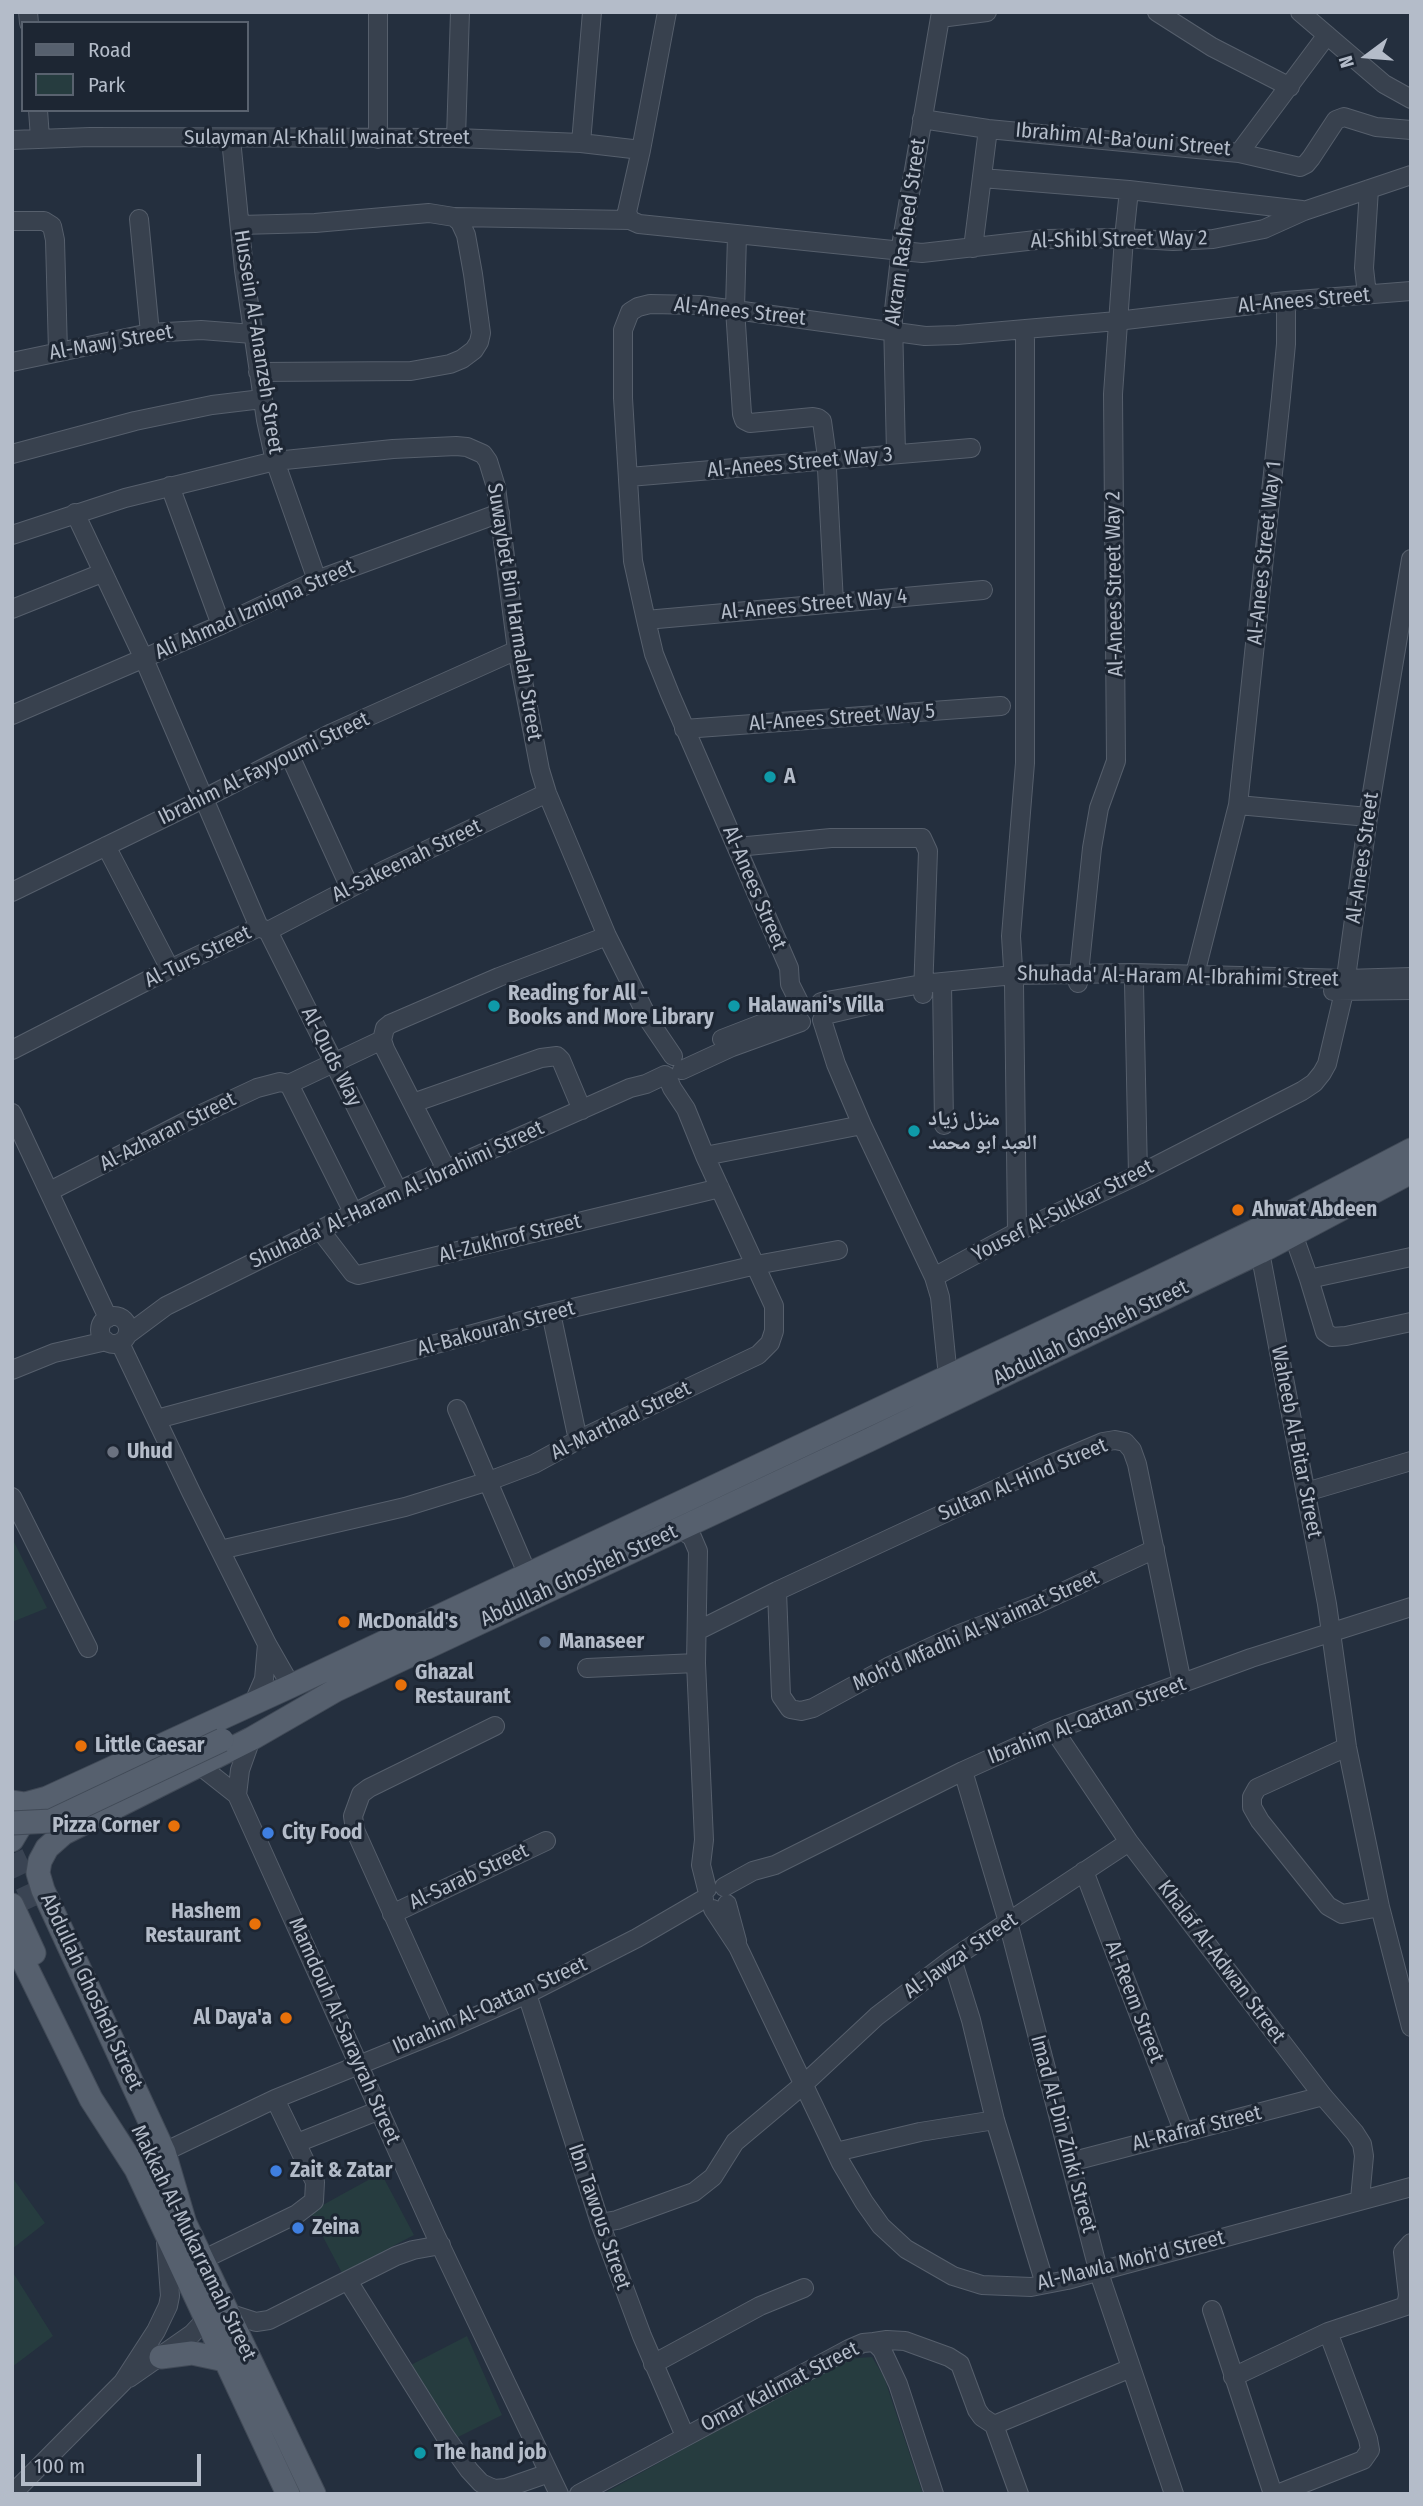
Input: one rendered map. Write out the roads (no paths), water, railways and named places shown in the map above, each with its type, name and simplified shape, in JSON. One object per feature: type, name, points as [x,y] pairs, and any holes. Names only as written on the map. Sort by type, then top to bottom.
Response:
[{"type":"main road","name":"Abdullah Ghosheh Street","points":[[12,1802],[25,1804],[47,1798],[292,1686],[1260,1229],[1411,1150]]},
{"type":"main road","name":"Abdullah Ghosheh Street","points":[[176,2231],[164,2152],[43,1890],[38,1873],[40,1861],[47,1848],[64,1833],[251,1739],[336,1690],[1260,1252],[1411,1171]]},
{"type":"main road","points":[[12,1823],[51,1821],[222,1740],[336,1690]]},
{"type":"main road","points":[[93,1778],[89,1790],[90,1800],[99,1807],[112,1810]]},
{"type":"main road","points":[[12,1840],[28,1813],[47,1798]]},
{"type":"main road","points":[[43,1890],[25,1892],[14,1909],[136,2169]]},
{"type":"main road","name":"Makkah Al-Mukarramah Street","points":[[40,1914],[125,2102],[176,2231],[206,2319],[288,2494]]},
{"type":"main road","name":"Makkah Al-Mukarramah Street","points":[[12,1938],[91,2099],[176,2231],[202,2260],[314,2494]]},
{"type":"main road","points":[[162,2357],[192,2353],[225,2360]]},
{"type":"street","points":[[377,12],[378,139]]},
{"type":"street","points":[[456,138],[460,12]]},
{"type":"street","points":[[581,143],[593,12]]},
{"type":"street","points":[[630,220],[627,212],[667,12]]},
{"type":"street","points":[[941,15],[987,12]]},
{"type":"street","points":[[1157,12],[1212,47],[1290,87]]},
{"type":"street","points":[[1300,12],[1384,84],[1411,99]]},
{"type":"street","name":"Akram Rasheed Street","points":[[896,454],[892,331],[901,253],[941,15]]},
{"type":"street","name":"Ibrahim Al-Ba'ouni Street","points":[[922,119],[988,129],[1239,153],[1327,35]]},
{"type":"street","points":[[38,112],[40,138]]},
{"type":"street","points":[[1239,153],[1300,167],[1311,158],[1336,120],[1344,117],[1376,127],[1411,130]]},
{"type":"street","name":"Ibrahim Al-Ba'ouni Street","points":[[973,248],[988,129]]},
{"type":"street","name":"Sulayman Al-Khalil Jwainat Street","points":[[12,140],[456,138],[581,143],[641,150]]},
{"type":"street","name":"Hussein Al-Ananzeh Street","points":[[231,139],[262,399],[275,461],[317,580]]},
{"type":"street","name":"Al-Shibl Street Way 2","points":[[240,225],[315,223],[429,213],[454,218],[630,220],[636,224],[901,253],[940,252],[1045,239],[1213,239],[1264,229],[1304,211],[1411,175]]},
{"type":"street","points":[[982,178],[1129,190],[1304,211]]},
{"type":"street","points":[[1367,295],[1364,268],[1369,189]]},
{"type":"street","name":"Al-Anees Street Way 2","points":[[1079,978],[1099,808],[1116,761],[1113,394],[1129,190]]},
{"type":"street","points":[[258,372],[411,371],[450,364],[474,350],[481,332],[473,274],[466,235],[460,222],[454,218]]},
{"type":"street","points":[[139,219],[150,333]]},
{"type":"street","points":[[12,221],[44,221],[52,226],[55,240],[58,352]]},
{"type":"street","points":[[737,234],[735,309],[740,406],[744,420],[756,423],[818,418],[823,427],[834,603]]},
{"type":"street","name":"Al-Anees Street","points":[[811,1012],[684,729],[654,654],[633,561],[622,348],[622,330],[630,312],[638,307],[659,304],[735,309],[925,336],[1117,321],[1286,301],[1411,291]]},
{"type":"street","name":"Al-Anees Street Way 1","points":[[1195,974],[1238,805],[1281,397],[1286,344],[1286,301]]},
{"type":"street","points":[[1017,1232],[1014,980],[1011,936],[1025,763],[1025,329]]},
{"type":"street","name":"Al-Mawj Street","points":[[12,362],[150,333],[201,330],[253,334]]},
{"type":"street","points":[[12,454],[135,421],[201,407],[262,399]]},
{"type":"street","name":"Suwaybet Bin Harmalah Street","points":[[12,535],[75,513],[170,486],[275,461],[393,449],[467,447],[483,454],[488,461],[500,513],[517,650],[540,770],[547,793],[607,936],[671,1067]]},
{"type":"street","name":"Al-Anees Street Way 3","points":[[629,477],[971,449]]},
{"type":"street","points":[[170,486],[221,625]]},
{"type":"street","name":"Al-Turs Street","points":[[12,1050],[170,969],[264,929],[203,799],[144,659],[75,513]]},
{"type":"street","name":"Ali Ahmad Izmiqna Street","points":[[12,715],[221,625],[317,580],[500,513]]},
{"type":"street","name":"Al-Anees Street","points":[[1345,986],[1368,817],[1411,559]]},
{"type":"street","points":[[12,609],[102,573]]},
{"type":"street","name":"Al-Anees Street Way 4","points":[[646,620],[983,590]]},
{"type":"street","name":"Ibrahim Al-Fayyoumi Street","points":[[12,892],[345,727],[517,650]]},
{"type":"street","name":"Al-Anees Street Way 5","points":[[684,729],[1001,706]]},
{"type":"street","points":[[290,756],[350,888]]},
{"type":"street","name":"Al-Sakeenah Street","points":[[264,929],[547,793]]},
{"type":"street","points":[[1238,805],[1368,817]]},
{"type":"street","points":[[737,847],[831,838],[922,838],[928,852],[923,989]]},
{"type":"street","points":[[106,846],[170,969]]},
{"type":"street","name":"Al-Quds Way","points":[[264,929],[398,1191]]},
{"type":"street","name":"Al-Azharan Street","points":[[50,1191],[257,1088],[279,1082],[289,1084],[382,1040],[384,1028],[390,1024],[499,977],[607,936]]},
{"type":"street","name":"Shuhada' Al-Haram Al-Ibrahimi Street","points":[[15,1362],[54,1353],[114,1331],[446,1169],[630,1088],[646,1084],[671,1067],[732,1047],[811,1012],[923,989],[1014,980],[1195,974],[1411,990]]},
{"type":"street","name":"Shuhada' Al-Haram Al-Ibrahimi Street","points":[[1079,978],[1134,983],[1345,986],[1411,977]]},
{"type":"street","points":[[1134,983],[1138,1175]]},
{"type":"street","name":"Yousef Al-Sukkar Street","points":[[934,1277],[1017,1232],[1138,1175],[1314,1083],[1327,1063],[1345,986]]},
{"type":"street","points":[[942,987],[944,1125]]},
{"type":"street","points":[[811,1012],[934,1277],[940,1297],[948,1377]]},
{"type":"street","points":[[382,1040],[446,1169]]},
{"type":"street","points":[[413,1103],[541,1058],[557,1056],[582,1110]]},
{"type":"street","name":"Al-Marthad Street","points":[[220,1550],[405,1507],[489,1482],[534,1464],[578,1440],[758,1355],[770,1343],[775,1321],[774,1306],[705,1156],[687,1109],[672,1088],[671,1067]]},
{"type":"street","points":[[289,1084],[354,1214]]},
{"type":"street","points":[[12,1113],[220,1550],[267,1644],[292,1686]]},
{"type":"street","points":[[705,1156],[862,1125]]},
{"type":"street","name":"Al-Zukhrof Street","points":[[320,1230],[353,1273],[358,1275],[720,1188]]},
{"type":"street","points":[[1293,1234],[1325,1332],[1340,1338],[1411,1322]]},
{"type":"street","name":"Al-Bakourah Street","points":[[157,1419],[551,1313],[756,1265],[838,1250]]},
{"type":"street","name":"Waheeb Al-Bitar Street","points":[[1260,1252],[1331,1632]]},
{"type":"street","points":[[1309,1279],[1411,1257]]},
{"type":"street","points":[[551,1313],[578,1440]]},
{"type":"street","points":[[457,1409],[527,1573]]},
{"type":"street","name":"Sultan Al-Hind Street","points":[[696,1631],[1046,1466],[1103,1442],[1115,1440],[1125,1442],[1132,1450],[1182,1683]]},
{"type":"street","points":[[1306,1492],[1411,1461]]},
{"type":"street","points":[[12,1497],[88,1648]]},
{"type":"street","points":[[680,1529],[692,1537],[698,1551],[696,1663],[704,1840],[716,1897]]},
{"type":"street","name":"Moh'd Mfadhi Al-N'aimat Street","points":[[776,1591],[782,1696],[790,1709],[801,1711],[813,1708],[890,1666],[957,1635],[1035,1605],[1155,1549]]},
{"type":"street","name":"Ibrahim Al-Qattan Street","points":[[164,2152],[275,2099],[527,1994],[716,1897],[756,1881],[775,1865],[963,1771],[1054,1730],[1182,1683],[1411,1607]]},
{"type":"street","points":[[1331,1632],[1348,1747],[1380,1906],[1406,1982],[1411,2027]]},
{"type":"street","points":[[254,1702],[264,1679],[267,1644]]},
{"type":"street","points":[[587,1668],[696,1663]]},
{"type":"street","points":[[445,2030],[355,1830],[353,1816],[361,1794],[495,1726]]},
{"type":"street","name":"Khalaf Al-Adwan Street","points":[[1054,1730],[1129,1842],[1362,2144],[1364,2156],[1360,2199]]},
{"type":"street","points":[[237,1795],[240,1770],[251,1739]]},
{"type":"street","points":[[1348,1747],[1257,1788],[1252,1797],[1252,1808],[1328,1906],[1342,1914],[1380,1906]]},
{"type":"street","name":"Mamdouh Al-Sarayrah Street","points":[[199,1765],[237,1795],[441,2245],[559,2494]]},
{"type":"street","name":"Imad Al-Din Zinki Street","points":[[963,1771],[1007,1922],[1099,2273],[1174,2494]]},
{"type":"street","name":"Al-Sarab Street","points":[[392,1914],[546,1840]]},
{"type":"street","name":"Al-Jawza' Street","points":[[600,2223],[617,2220],[694,2192],[713,2177],[735,2142],[804,2084],[877,2016],[953,1959],[1129,1842]]},
{"type":"street","name":"Al-Reem Street","points":[[1084,1871],[1184,2133]]},
{"type":"street","name":"Al-Mawla Moh'd Street","points":[[716,1897],[836,2152],[864,2202],[881,2226],[906,2249],[953,2276],[982,2285],[1031,2287],[1099,2273],[1411,2187]]},
{"type":"street","points":[[953,1959],[995,2120],[1045,2284]]},
{"type":"street","name":"Ibn Tawous Street","points":[[527,1994],[600,2223],[653,2364],[685,2436]]},
{"type":"street","name":"Al-Rafraf Street","points":[[1070,2162],[1323,2096]]},
{"type":"street","points":[[202,2260],[297,2214],[314,2201],[315,2182],[275,2099]]},
{"type":"street","points":[[297,2143],[380,2110]]},
{"type":"street","points":[[836,2152],[920,2132],[995,2120]]},
{"type":"street","points":[[12,2494],[123,2382],[156,2331],[169,2306],[176,2231]]},
{"type":"street","points":[[1233,2377],[1328,2332],[1406,2306],[1408,2295],[1403,2252],[1411,2243]]},
{"type":"street","points":[[228,2313],[256,2322],[269,2320],[396,2256],[441,2245]]},
{"type":"street","points":[[348,2281],[445,2436],[481,2483],[494,2489],[506,2488],[549,2473]]},
{"type":"street","points":[[653,2364],[760,2306],[803,2288]]},
{"type":"street","points":[[123,2382],[162,2357],[206,2319],[214,2306],[218,2290]]},
{"type":"street","points":[[1212,2310],[1275,2494],[1363,2460],[1370,2450],[1328,2332]]},
{"type":"street","points":[[874,2342],[905,2341],[949,2357],[960,2364],[977,2410],[994,2425],[1019,2494]]},
{"type":"street","name":"Omar Kalimat Street","points":[[579,2494],[849,2349],[874,2342],[882,2350],[898,2384],[934,2494]]},
{"type":"street","points":[[994,2425],[1131,2368]]},
{"type":"street","points":[[26,2494],[54,2453]]},
{"type":"tunnel","points":[[12,1854],[40,1914]]},
{"type":"place","name":"A","points":[[770,777]]},
{"type":"place","name":"Reading for All - Books and More Library","points":[[494,1006]]},
{"type":"place","name":"Halawani's Villa","points":[[734,1006]]},
{"type":"place","name":"منزل زياد العبد ابو محمد","points":[[914,1131]]},
{"type":"place","name":"Ahwat Abdeen","points":[[1238,1210]]},
{"type":"place","name":"Uhud","points":[[113,1452]]},
{"type":"place","name":"McDonald's","points":[[344,1622]]},
{"type":"place","name":"Manaseer","points":[[545,1642]]},
{"type":"place","name":"Ghazal Restaurant","points":[[401,1685]]},
{"type":"place","name":"Little Caesar","points":[[81,1746]]},
{"type":"place","name":"Pizza Corner","points":[[174,1826]]},
{"type":"place","name":"City Food","points":[[268,1833]]},
{"type":"place","name":"Hashem Restaurant","points":[[255,1924]]},
{"type":"place","name":"Al Daya'a","points":[[286,2018]]},
{"type":"place","name":"Zait & Zatar","points":[[276,2171]]},
{"type":"place","name":"Zeina","points":[[298,2228]]},
{"type":"place","name":"The hand job","points":[[420,2453]]}]
